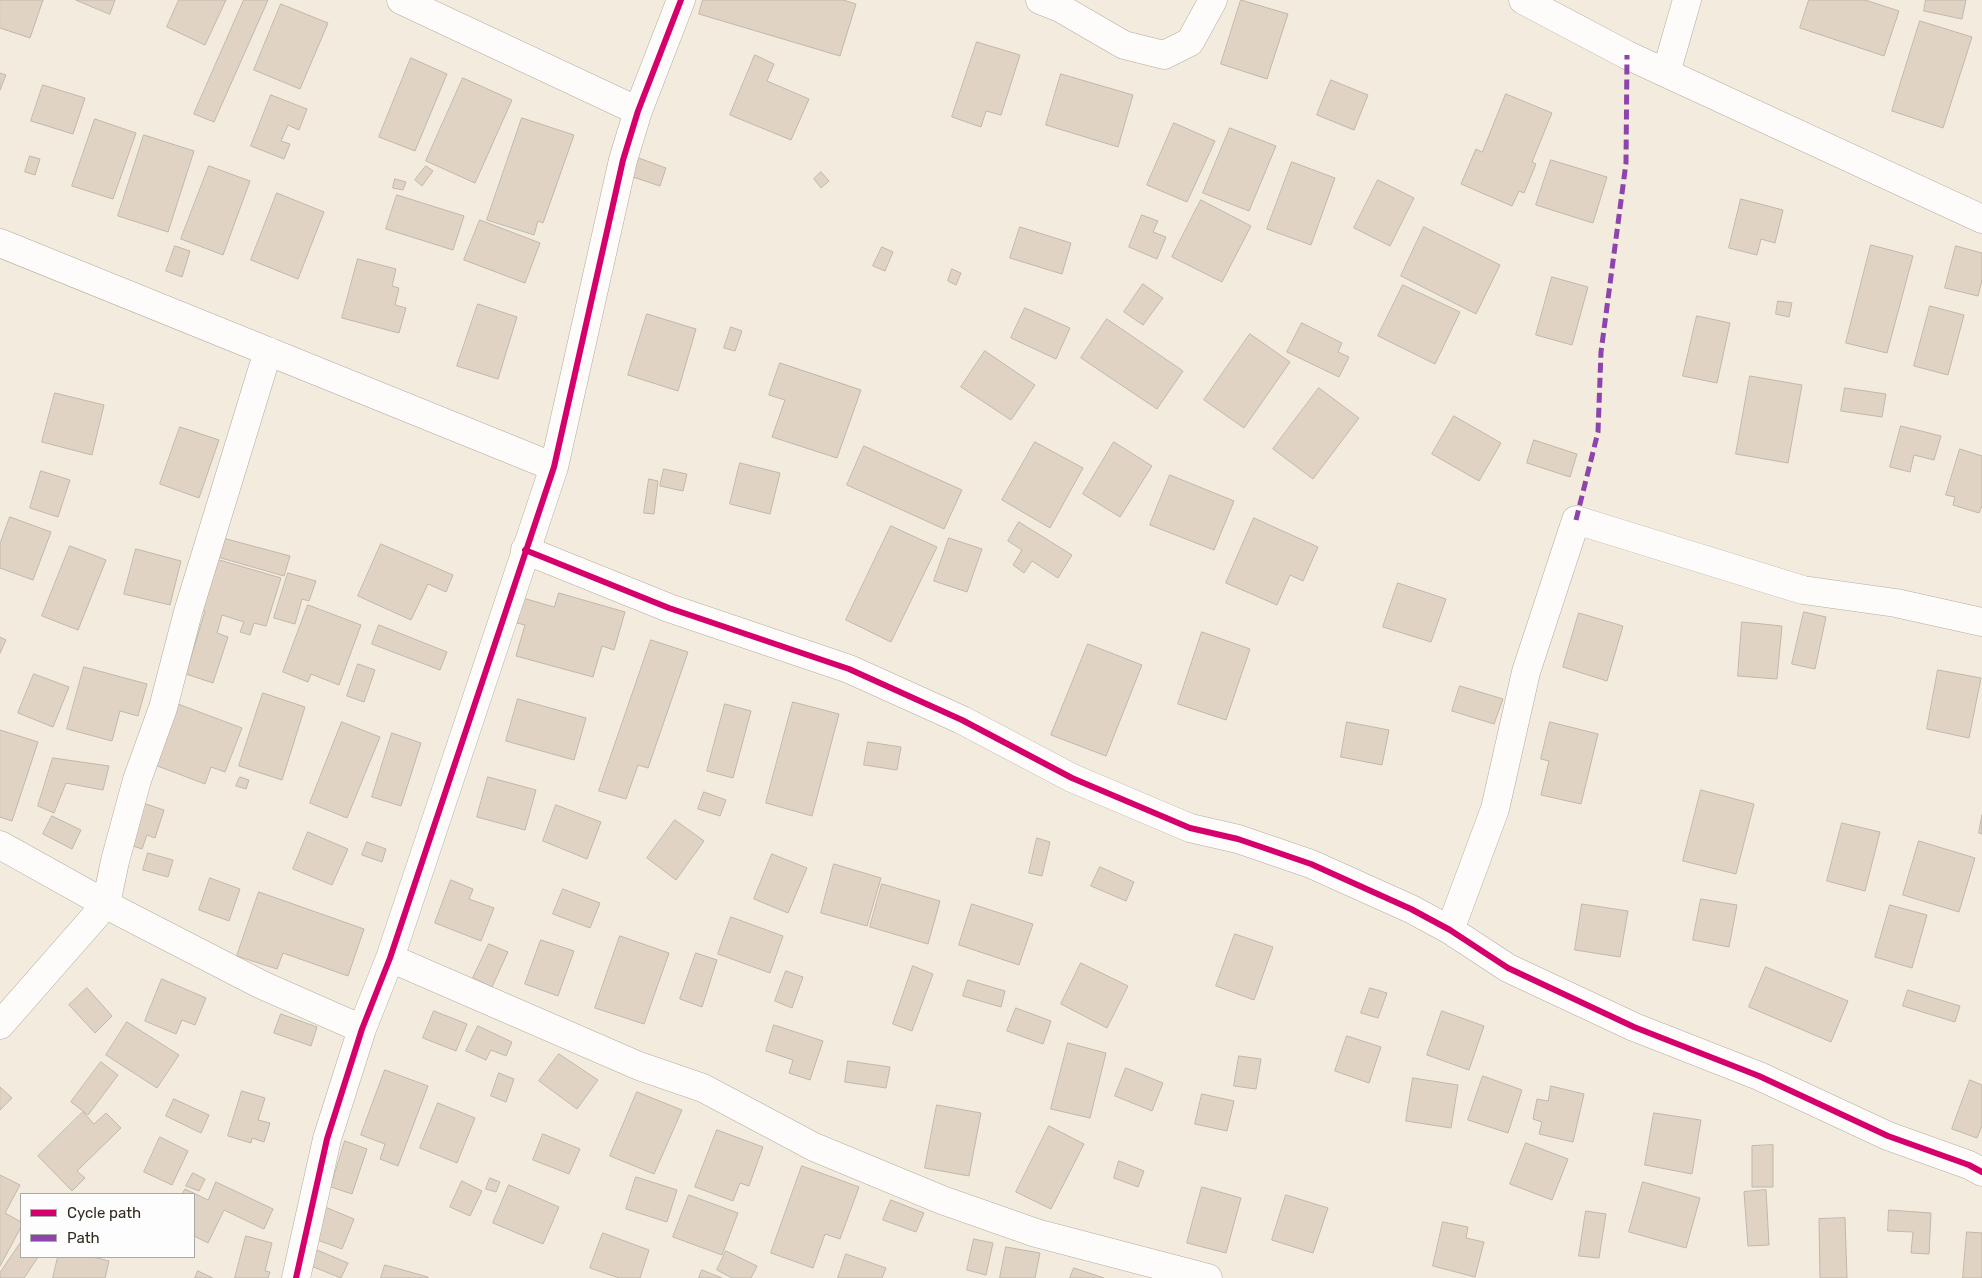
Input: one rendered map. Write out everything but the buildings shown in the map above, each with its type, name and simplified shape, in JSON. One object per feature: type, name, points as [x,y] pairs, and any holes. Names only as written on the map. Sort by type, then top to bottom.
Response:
[{"type":"street","points":[[401,0],[638,111]]},
{"type":"street","points":[[296,1278],[327,1139],[362,1029],[390,958],[554,467],[623,160],[638,111],[681,0]]},
{"type":"street","points":[[1040,0],[1060,8],[1124,45],[1164,55],[1190,42],[1213,0]]},
{"type":"street","points":[[1523,0],[1627,55],[1982,219]]},
{"type":"street","points":[[1666,73],[1687,0]]},
{"type":"street","points":[[0,243],[554,467]]},
{"type":"street","points":[[0,1025],[106,904],[114,861],[137,780],[163,708],[188,612],[268,351]]},
{"type":"street","points":[[1450,930],[1495,809],[1526,672],[1576,520],[1803,590],[1896,603],[1982,622]]},
{"type":"street","points":[[525,550],[669,608],[849,669],[962,720],[1072,778],[1190,828],[1238,839],[1311,864],[1411,909],[1450,930],[1508,968],[1634,1027],[1759,1076],[1888,1136],[1969,1165],[1982,1172]]},
{"type":"street","points":[[0,845],[106,904],[262,985],[362,1029]]},
{"type":"street","points":[[390,958],[639,1066],[703,1088],[814,1147],[942,1200],[1036,1233],[1208,1278]]},
{"type":"marked path","points":[[1576,520],[1598,432],[1601,352],[1626,163],[1627,55]]},
{"type":"cycle path","points":[[296,1278],[327,1139],[362,1029],[390,958],[554,467],[623,160],[638,111],[681,0]]},
{"type":"cycle path","points":[[525,550],[669,608],[849,669],[962,720],[1072,778],[1190,828],[1238,839],[1311,864],[1411,909],[1450,930],[1508,968],[1634,1027],[1759,1076],[1888,1136],[1969,1165],[1982,1172]]}]
